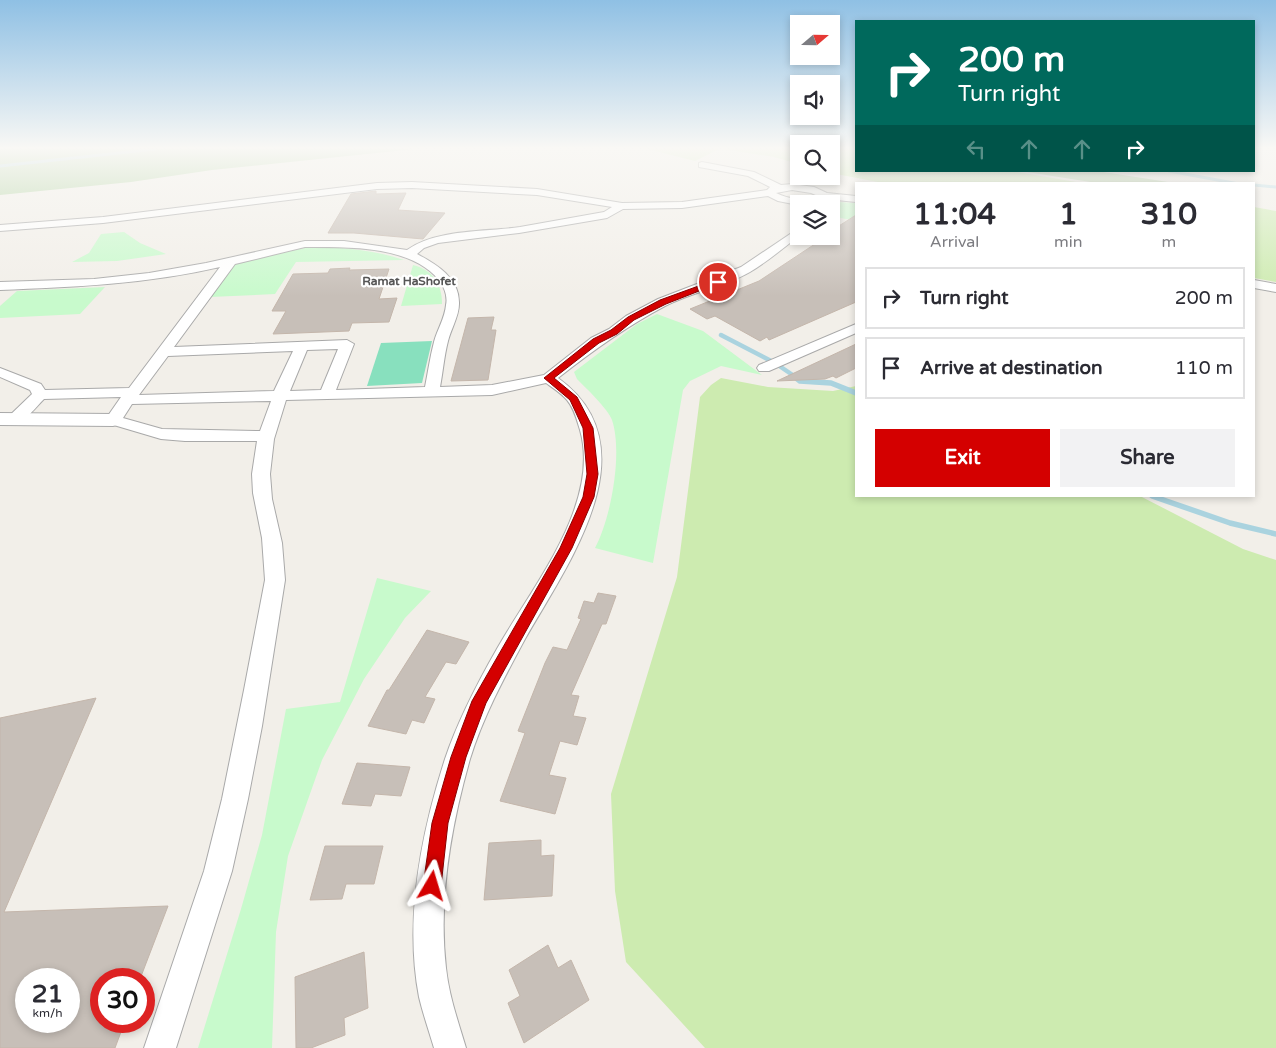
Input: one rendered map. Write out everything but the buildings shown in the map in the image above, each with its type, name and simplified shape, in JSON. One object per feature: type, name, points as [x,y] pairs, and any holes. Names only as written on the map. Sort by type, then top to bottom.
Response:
[{"type":"street","points":[[0,228],[103,220],[273,198]]},
{"type":"street","points":[[573,198],[622,206],[682,205],[726,198]]},
{"type":"street","points":[[409,254],[420,246],[436,240],[519,230],[607,215],[617,211],[622,206]]},
{"type":"street","points":[[7,419],[40,395],[279,396],[492,390],[549,378],[596,341],[614,332],[631,319],[663,302],[745,270],[790,238]]},
{"type":"street","points":[[0,286],[122,281],[183,272],[305,244],[372,247],[409,254],[435,268],[448,284],[452,293],[453,305],[441,342],[432,392]]},
{"type":"street","points":[[113,420],[230,262]]},
{"type":"street","points":[[1255,284],[1276,288]]},
{"type":"street","points":[[764,368],[855,328]]},
{"type":"street","points":[[164,352],[347,344],[327,394]]},
{"type":"street","points":[[160,1048],[200,931],[225,843],[275,580],[274,557],[262,493],[261,472],[279,396],[302,346]]},
{"type":"street","points":[[0,372],[36,388],[40,395]]},
{"type":"street","points":[[450,1048],[435,996],[429,946],[432,886],[440,823],[459,757],[480,701],[566,548],[588,497],[593,474],[588,428],[581,411],[574,399],[549,378]]},
{"type":"street","points":[[7,419],[113,420],[161,434],[185,436],[268,436]]},
{"type":"green space","points":[[840,202],[855,203],[855,221],[840,218]]},
{"type":"green space","points":[[1255,207],[1276,211],[1276,282],[1255,278]]},
{"type":"green space","points":[[124,232],[140,243],[166,254],[117,261],[72,262],[89,253],[101,234]]},
{"type":"green space","points":[[316,246],[371,252],[404,260],[296,262],[275,294],[210,297],[234,265],[276,253]]},
{"type":"green space","points":[[413,265],[426,270],[435,279],[442,297],[442,304],[401,306]]},
{"type":"green space","points":[[105,287],[80,314],[0,318],[0,306],[17,291]]},
{"type":"green space","points":[[657,314],[703,331],[762,375],[721,366],[690,381],[683,390],[653,563],[595,548],[606,520],[614,485],[616,467],[615,434],[610,416],[577,379],[574,372],[637,324]]},
{"type":"green space","points":[[432,341],[422,383],[367,386],[381,343]]},
{"type":"green space","points":[[721,378],[768,387],[833,391],[855,386],[855,497],[1142,497],[1243,549],[1276,560],[1276,1048],[705,1048],[626,962],[615,891],[611,794],[677,577],[700,397],[711,385]]},
{"type":"green space","points":[[377,578],[431,591],[405,618],[364,679],[322,760],[288,856],[276,932],[272,1048],[198,1048],[262,835],[286,709],[340,702]]},
{"type":"waterway","points":[[721,335],[775,363],[797,378]]},
{"type":"waterway","points":[[795,377],[800,381],[831,383],[855,393]]},
{"type":"waterway","points":[[1155,497],[1230,523],[1276,534]]},
{"type":"district","name":"Ramat HaShofet","points":[[409,281]]},
{"type":"route","points":[[432,886],[440,823],[459,757],[480,701],[566,548],[578,524],[588,497],[593,474],[592,450],[588,428],[574,399],[566,390],[549,378],[596,341],[614,332],[631,319],[663,302],[718,282]]}]
